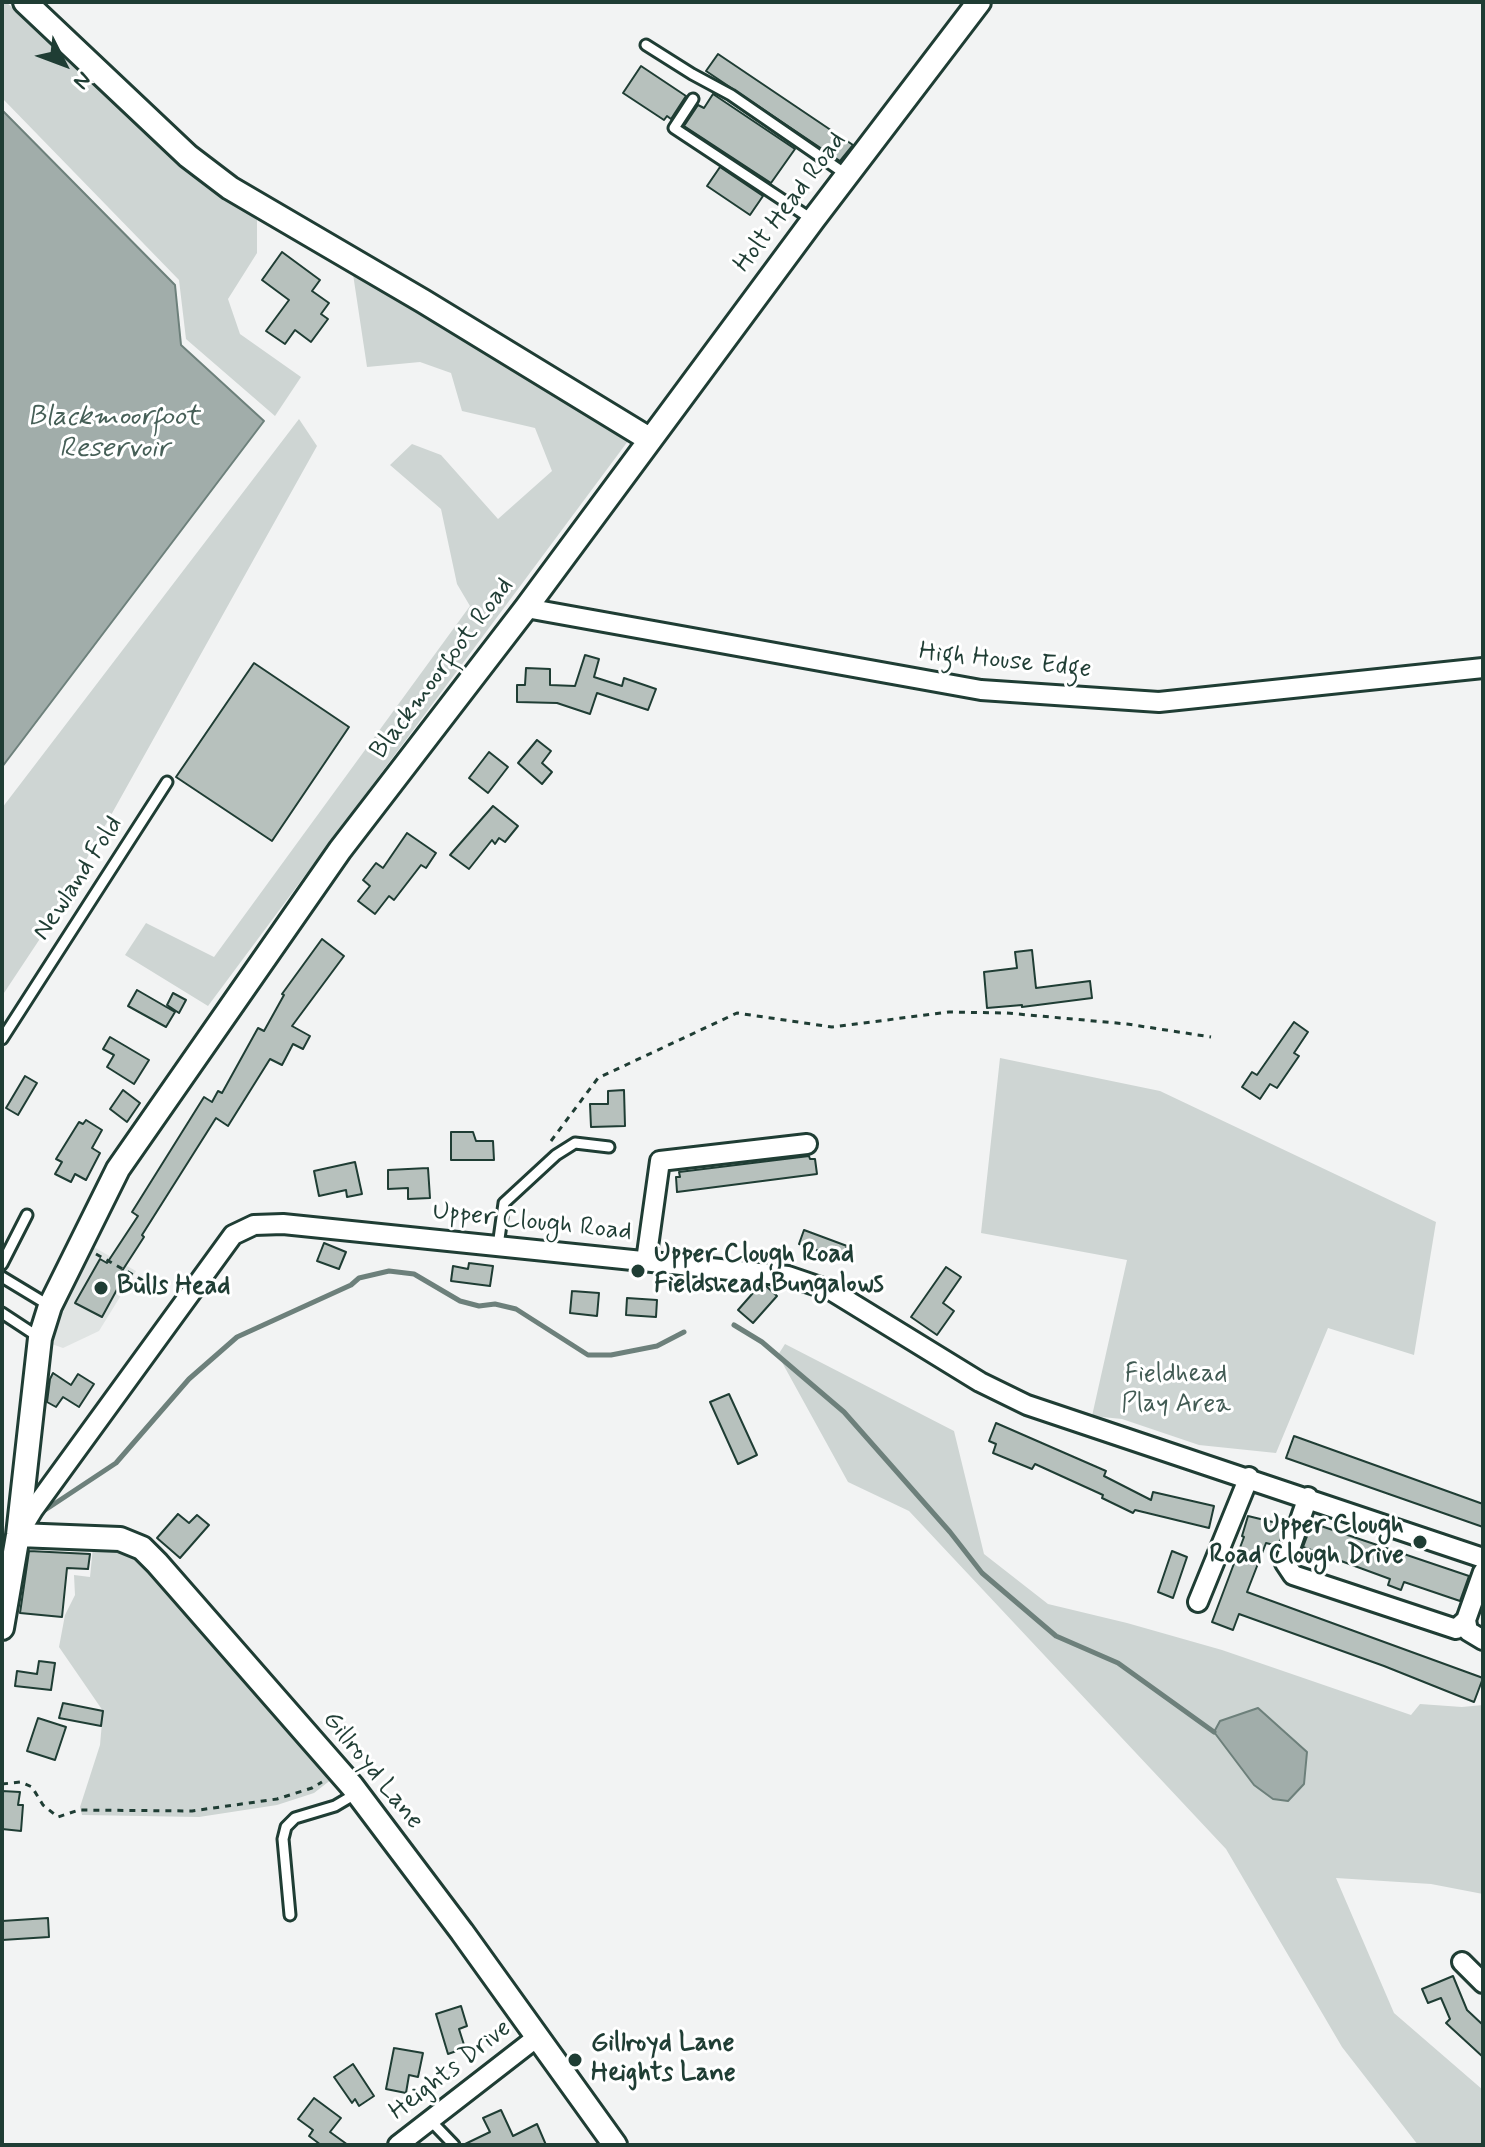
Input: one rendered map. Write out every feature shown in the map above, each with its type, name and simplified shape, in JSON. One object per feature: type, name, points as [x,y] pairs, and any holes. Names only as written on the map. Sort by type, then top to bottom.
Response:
[{"type":"street","points":[[25,2],[188,156],[230,188],[649,439]]},
{"type":"street","name":"Holt Head Road","points":[[649,439],[979,2]]},
{"type":"street","name":"Blackmoorfoot Road","points":[[2,1628],[18,1535],[27,1510],[40,1338],[50,1306],[118,1169],[340,850],[526,608],[649,439]]},
{"type":"street","name":"High House Edge","points":[[526,608],[981,690],[1159,702],[1483,668]]},
{"type":"street","points":[[646,1261],[660,1161],[807,1144]]},
{"type":"street","name":"Upper Clough Road","points":[[27,1510],[233,1235],[254,1225],[283,1224],[788,1276],[832,1291],[980,1382],[1027,1405],[1483,1558]]},
{"type":"street","points":[[1198,1602],[1249,1477]]},
{"type":"street","points":[[1308,1497],[1285,1563],[1293,1575],[1456,1629],[1466,1620],[1483,1572]]},
{"type":"street","name":"Gillroyd Lane","points":[[18,1535],[120,1539],[142,1548],[203,1613],[357,1793],[462,1932],[615,2145]]},
{"type":"street","points":[[1466,1620],[1468,1631],[1483,1640]]},
{"type":"street","points":[[1462,1962],[1483,1983]]},
{"type":"street","name":"Heights Drive","points":[[398,2145],[536,2038]]},
{"type":"lane","points":[[646,45],[731,95],[847,175]]},
{"type":"lane","points":[[693,99],[674,128],[813,220]]},
{"type":"lane","name":"Newland Fold","points":[[2,1039],[167,782]]},
{"type":"lane","points":[[498,1246],[504,1203],[556,1155],[575,1143],[609,1147]]},
{"type":"lane","points":[[2,1264],[27,1215]]},
{"type":"lane","points":[[2,1277],[50,1306]]},
{"type":"lane","points":[[2,1313],[40,1338]]},
{"type":"lane","points":[[290,1915],[283,1839],[286,1827],[295,1818],[335,1806],[357,1793]]},
{"type":"lane","points":[[429,2119],[454,2145]]},
{"type":"path","points":[[551,1141],[598,1078],[737,1013],[832,1027],[949,1012],[1007,1013],[1127,1024],[1211,1037]]},
{"type":"path","points":[[79,1244],[182,1303]]},
{"type":"path","points":[[2,1784],[21,1782],[32,1787],[43,1805],[58,1817],[79,1810],[192,1811],[277,1799],[312,1788],[339,1771]]},
{"type":"shaded area","points":[[90,1245],[136,1271],[99,1331],[63,1348],[49,1343]]},
{"type":"green space","points":[[2,2],[6,2],[193,170],[257,220],[257,253],[228,299],[240,334],[301,377],[275,416],[186,339],[179,280],[2,98]]},
{"type":"green space","points":[[353,274],[628,441],[208,1006],[125,955],[146,923],[214,957],[470,606],[457,584],[441,509],[390,465],[412,444],[441,455],[498,519],[552,471],[535,428],[462,411],[451,373],[420,362],[367,367]]},
{"type":"green space","points":[[299,419],[317,446],[53,919],[2,996],[2,808]]},
{"type":"green space","name":"Fieldhead Play Area","points":[[1000,1058],[1160,1091],[1436,1222],[1414,1355],[1328,1328],[1276,1453],[1199,1445],[1122,1419],[1092,1416],[1127,1260],[981,1233]]},
{"type":"green space","points":[[785,1344],[954,1431],[984,1554],[1048,1604],[1222,1650],[1411,1715],[1420,1704],[1483,1705],[1483,1894],[1431,1884],[1336,1878],[1394,2013],[1483,2090],[1483,2145],[1418,2145],[1342,2047],[1226,1849],[909,1511],[848,1482],[778,1355]]},
{"type":"green space","points":[[109,1545],[128,1552],[332,1779],[314,1793],[277,1805],[199,1817],[82,1815],[80,1807],[100,1745],[103,1711],[59,1647],[65,1615],[75,1595],[74,1575],[90,1577],[93,1547]]},
{"type":"water","name":"Blackmoorfoot Reservoir","points":[[2,110],[175,285],[181,345],[264,421],[2,767]]},
{"type":"water","points":[[1258,1708],[1307,1752],[1304,1784],[1288,1801],[1273,1799],[1254,1785],[1214,1732],[1220,1721]]},
{"type":"building","points":[[718,54],[853,145],[840,161],[706,71]]},
{"type":"building","points":[[641,66],[686,96],[671,119],[667,116],[664,120],[623,93]]},
{"type":"building","points":[[713,94],[795,149],[771,183],[684,126],[698,105],[704,108]]},
{"type":"building","points":[[720,167],[763,196],[750,215],[707,186]]},
{"type":"building","points":[[282,252],[320,280],[312,291],[329,303],[321,314],[328,319],[311,342],[295,330],[285,344],[266,331],[289,300],[262,280]]},
{"type":"building","points":[[585,655],[599,659],[594,677],[622,686],[624,678],[656,689],[648,710],[597,693],[590,714],[557,703],[517,702],[517,685],[525,685],[526,668],[550,669],[550,685],[575,686]]},
{"type":"building","points":[[254,663],[349,727],[272,841],[176,777]]},
{"type":"building","points":[[537,740],[551,751],[542,763],[552,772],[542,784],[518,763]]},
{"type":"building","points":[[489,752],[508,767],[488,793],[469,778]]},
{"type":"building","points":[[493,806],[518,826],[505,842],[499,838],[495,844],[492,840],[469,869],[450,855]]},
{"type":"building","points":[[407,833],[436,853],[426,868],[421,865],[394,900],[389,896],[375,914],[358,901],[370,886],[363,880],[376,863],[383,868]]},
{"type":"building","points":[[322,939],[344,956],[292,1026],[310,1036],[303,1049],[293,1044],[282,1065],[270,1059],[228,1126],[216,1118],[142,1235],[144,1237],[122,1271],[126,1273],[102,1317],[75,1303],[100,1259],[107,1263],[138,1216],[132,1212],[204,1097],[212,1102],[218,1091],[222,1093],[258,1028],[264,1031],[282,994]]},
{"type":"building","points":[[1032,950],[1036,988],[1090,981],[1092,998],[987,1008],[984,972],[1017,968],[1015,952]]},
{"type":"building","points":[[137,990],[175,1012],[166,1027],[128,1006]]},
{"type":"building","points":[[173,993],[186,1000],[179,1013],[167,1005]]},
{"type":"building","points":[[1294,1022],[1308,1032],[1294,1053],[1299,1056],[1277,1088],[1270,1084],[1260,1099],[1242,1087],[1252,1072],[1257,1075]]},
{"type":"building","points":[[110,1037],[149,1060],[134,1084],[107,1067],[114,1055],[103,1049]]},
{"type":"building","points":[[25,1076],[37,1083],[18,1115],[6,1108]]},
{"type":"building","points":[[123,1090],[140,1103],[127,1122],[110,1109]]},
{"type":"building","points":[[624,1090],[625,1126],[591,1127],[590,1104],[608,1104],[608,1091]]},
{"type":"building","points":[[86,1120],[102,1130],[92,1148],[100,1153],[86,1180],[75,1174],[71,1182],[55,1174],[62,1162],[56,1159],[79,1122],[83,1124]]},
{"type":"building","points":[[451,1132],[473,1132],[476,1141],[493,1141],[494,1160],[451,1160]]},
{"type":"building","points":[[809,1156],[815,1159],[817,1174],[677,1192],[676,1177],[680,1177],[679,1172]]},
{"type":"building","points":[[355,1162],[362,1194],[347,1197],[346,1190],[319,1196],[314,1171]]},
{"type":"building","points":[[428,1168],[430,1198],[408,1199],[408,1188],[388,1189],[388,1170]]},
{"type":"building","points":[[804,1230],[847,1246],[842,1259],[799,1244]]},
{"type":"building","points":[[324,1243],[346,1252],[339,1269],[317,1261]]},
{"type":"building","points":[[469,1263],[493,1266],[490,1286],[451,1281],[453,1266],[468,1269]]},
{"type":"building","points":[[946,1267],[961,1277],[943,1303],[954,1311],[937,1335],[911,1317]]},
{"type":"building","points":[[760,1285],[766,1286],[777,1296],[753,1323],[738,1310]]},
{"type":"building","points":[[572,1291],[599,1293],[597,1316],[570,1313]]},
{"type":"building","points":[[627,1298],[657,1300],[656,1317],[626,1315]]},
{"type":"building","points":[[53,1373],[71,1385],[78,1374],[94,1384],[79,1407],[63,1397],[56,1407],[47,1402]]},
{"type":"building","points":[[729,1394],[757,1455],[738,1464],[710,1402]]},
{"type":"building","points":[[996,1423],[1106,1471],[1104,1476],[1151,1500],[1153,1492],[1214,1506],[1209,1528],[1135,1510],[1133,1513],[1102,1498],[1103,1495],[1035,1464],[1032,1469],[993,1453],[996,1444],[989,1441]]},
{"type":"building","points":[[1294,1436],[1483,1504],[1483,1527],[1286,1458]]},
{"type":"building","points":[[178,1514],[189,1523],[197,1515],[209,1525],[180,1558],[157,1538]]},
{"type":"building","points":[[1248,1516],[1285,1525],[1278,1546],[1266,1543],[1247,1592],[1483,1678],[1474,1702],[1239,1614],[1233,1630],[1212,1622],[1244,1537]]},
{"type":"building","points":[[1312,1523],[1469,1576],[1460,1601],[1404,1582],[1401,1590],[1388,1585],[1390,1579],[1303,1547]]},
{"type":"building","points":[[29,1551],[90,1554],[88,1569],[67,1568],[62,1617],[20,1613]]},
{"type":"building","points":[[1172,1551],[1187,1557],[1173,1598],[1158,1592]]},
{"type":"building","points":[[39,1661],[55,1663],[51,1690],[15,1686],[17,1671],[37,1674]]},
{"type":"building","points":[[63,1703],[103,1711],[101,1726],[59,1718]]},
{"type":"building","points":[[38,1718],[66,1727],[55,1760],[27,1751]]},
{"type":"building","points":[[2,1791],[20,1792],[18,1805],[23,1805],[21,1831],[2,1829]]},
{"type":"building","points":[[48,1918],[49,1937],[2,1940],[2,1921]]},
{"type":"building","points":[[1453,1976],[1467,2010],[1483,2025],[1483,2057],[1446,2023],[1450,2019],[1441,1998],[1428,2003],[1422,1989]]},
{"type":"building","points":[[461,2006],[467,2026],[459,2029],[465,2048],[448,2054],[436,2014]]},
{"type":"building","points":[[394,2048],[423,2053],[418,2077],[409,2075],[406,2093],[386,2089]]},
{"type":"building","points":[[353,2064],[374,2096],[359,2106],[355,2099],[352,2103],[334,2077]]},
{"type":"building","points":[[314,2098],[341,2118],[330,2132],[348,2145],[321,2145],[309,2136],[313,2130],[298,2119]]},
{"type":"building","points":[[501,2110],[513,2136],[537,2124],[546,2145],[463,2145],[490,2132],[483,2118]]},
{"type":"waterway","points":[[39,1514],[116,1463],[189,1379],[237,1337],[351,1285],[359,1278],[389,1271],[414,1274],[460,1301],[516,1309],[588,1355],[611,1355],[657,1346],[684,1332]]},
{"type":"waterway","points":[[734,1325],[762,1342],[844,1412],[982,1573],[1056,1636],[1118,1663],[1214,1732]]},
{"type":"place","name":"Upper Clough Road Fieldshead Bungalows","points":[[638,1271]]},
{"type":"place","name":"Bulls Head","points":[[101,1288]]},
{"type":"place","name":"Upper Clough Road Clough Drive","points":[[1420,1542]]},
{"type":"place","name":"Gillroyd Lane Heights Lane","points":[[575,2060]]}]
